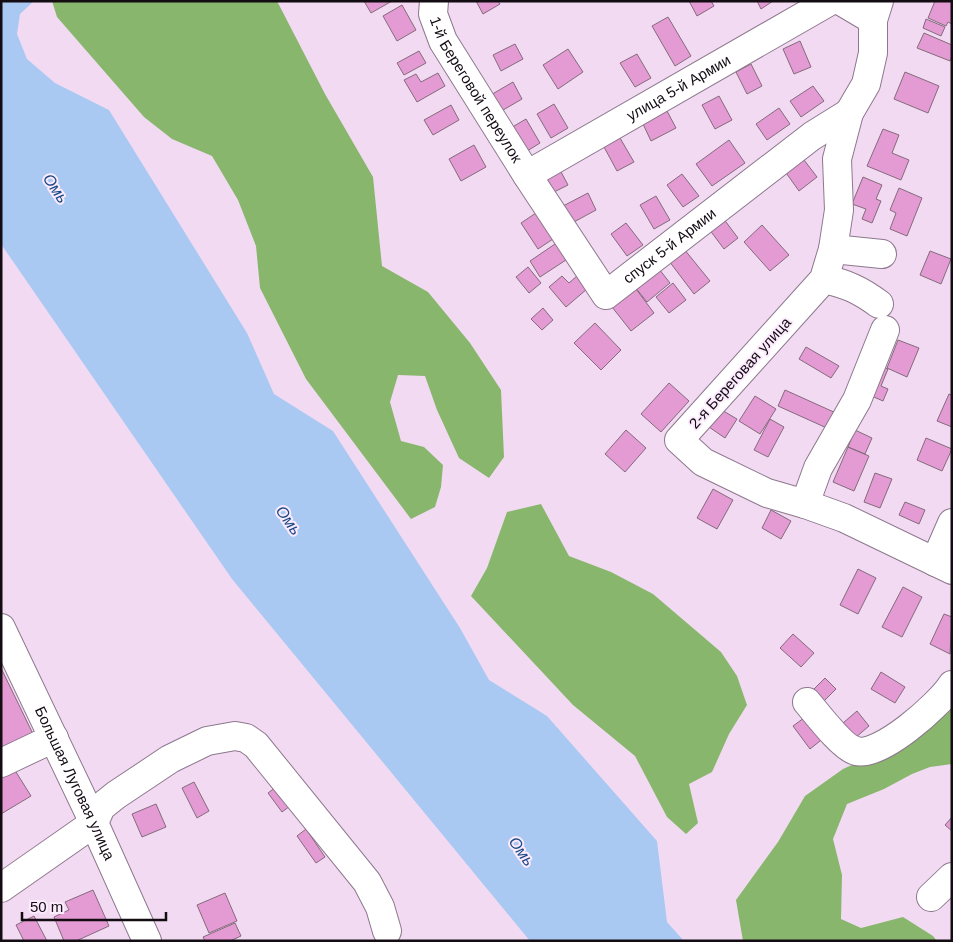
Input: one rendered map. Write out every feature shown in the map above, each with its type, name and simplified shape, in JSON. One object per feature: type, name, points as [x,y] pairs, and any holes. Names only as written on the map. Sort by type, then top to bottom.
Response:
[{"type":"street","name":"1-й Береговой переулок","points":[[434,1],[434,14],[443,41],[528,175]]},
{"type":"street","name":"улица 5-й Армии","points":[[528,175],[830,1]]},
{"type":"street","points":[[841,1],[876,11]]},
{"type":"street","name":"2-я Береговая улица","points":[[876,11],[873,53],[866,84],[849,114],[837,159],[839,210],[824,279],[680,440],[703,462],[767,493],[844,518],[944,566]]},
{"type":"street","name":"спуск 5-й Армии","points":[[528,175],[606,295],[812,136],[849,114]]},
{"type":"street","points":[[832,248],[882,254]]},
{"type":"street","points":[[824,279],[844,283],[862,292],[879,304]]},
{"type":"street","points":[[805,504],[818,468],[858,400],[885,330]]},
{"type":"street","points":[[944,566],[952,523]]},
{"type":"street","name":"Большая Луговая улица","points":[[1,628],[94,823],[147,941]]},
{"type":"street","points":[[807,702],[846,746],[856,752],[869,751],[882,746],[912,726],[952,685]]},
{"type":"street","points":[[1,888],[94,823],[101,807],[170,759],[207,741],[235,736],[246,738],[256,745],[367,882],[380,907],[387,931]]},
{"type":"street","points":[[1,763],[54,738]]},
{"type":"street","points":[[931,897],[952,877]]},
{"type":"green space","points":[[52,1],[277,1],[325,94],[373,177],[382,266],[428,292],[470,343],[501,390],[504,457],[489,478],[459,458],[437,410],[425,376],[398,375],[390,402],[401,441],[424,447],[443,465],[441,487],[435,507],[411,519],[306,379],[260,288],[256,246],[238,200],[212,156],[172,139],[144,117],[57,17]]},
{"type":"green space","points":[[541,504],[569,556],[611,572],[653,594],[721,652],[737,676],[747,705],[729,734],[712,772],[689,784],[698,823],[686,834],[667,817],[635,756],[573,705],[471,596],[487,568],[507,512]]},
{"type":"green space","points":[[952,699],[952,764],[930,767],[847,804],[833,839],[842,875],[841,919],[861,928],[903,917],[933,936],[937,941],[743,941],[736,900],[778,842],[805,796],[843,769],[922,733]]},
{"type":"water","name":"Омь","points":[[1,1],[34,1],[20,14],[17,34],[27,59],[55,83],[109,110],[247,333],[274,394],[333,431],[460,628],[489,680],[547,716],[657,841],[667,922],[684,941],[530,941],[232,579],[1,244]]},
{"type":"building","points":[[364,1],[392,1],[371,13]]},
{"type":"building","points":[[476,1],[498,1],[500,4],[483,14]]},
{"type":"building","points":[[689,1],[711,1],[714,6],[697,16]]},
{"type":"building","points":[[757,1],[773,1],[761,9]]},
{"type":"building","points":[[935,1],[952,1],[952,24],[948,22],[946,26],[928,18]]},
{"type":"building","points":[[402,5],[416,30],[397,41],[383,16]]},
{"type":"building","points":[[668,17],[691,56],[675,66],[652,26]]},
{"type":"building","points":[[926,19],[945,27],[941,36],[923,28]]},
{"type":"building","points":[[924,33],[952,45],[950,61],[917,48]]},
{"type":"building","points":[[800,41],[811,67],[794,74],[783,49]]},
{"type":"building","points":[[515,44],[523,59],[501,71],[493,55]]},
{"type":"building","points":[[568,49],[583,72],[558,89],[543,65]]},
{"type":"building","points":[[419,51],[426,63],[404,75],[397,63]]},
{"type":"building","points":[[637,54],[651,78],[635,87],[620,63]]},
{"type":"building","points":[[751,64],[762,86],[747,94],[736,72]]},
{"type":"building","points":[[905,72],[939,86],[928,113],[894,99]]},
{"type":"building","points":[[438,73],[445,86],[417,102],[404,80],[416,74],[421,82]]},
{"type":"building","points":[[513,82],[522,99],[498,113],[489,96]]},
{"type":"building","points":[[813,86],[824,101],[801,117],[790,101]]},
{"type":"building","points":[[719,96],[732,120],[715,129],[702,105]]},
{"type":"building","points":[[554,104],[568,128],[551,138],[537,114]]},
{"type":"building","points":[[451,105],[459,120],[433,135],[424,120]]},
{"type":"building","points":[[779,108],[790,124],[767,140],[756,124]]},
{"type":"building","points":[[667,111],[676,128],[651,141],[643,124]]},
{"type":"building","points":[[526,119],[540,143],[524,153],[509,129]]},
{"type":"building","points":[[883,129],[899,135],[892,153],[909,160],[901,180],[867,166]]},
{"type":"building","points":[[620,138],[634,162],[617,171],[604,147]]},
{"type":"building","points":[[729,140],[745,163],[712,186],[696,164]]},
{"type":"building","points":[[474,145],[486,167],[461,181],[449,159]]},
{"type":"building","points":[[801,156],[817,177],[799,191],[784,170]]},
{"type":"building","points":[[560,170],[568,185],[546,196],[539,181]]},
{"type":"building","points":[[682,174],[699,196],[683,207],[667,185]]},
{"type":"building","points":[[863,177],[882,185],[876,199],[881,201],[872,223],[862,219],[866,209],[852,204]]},
{"type":"building","points":[[899,188],[922,198],[907,236],[890,229],[896,213],[890,210]]},
{"type":"building","points":[[588,193],[596,210],[572,223],[563,206]]},
{"type":"building","points":[[656,196],[670,220],[654,229],[640,205]]},
{"type":"building","points":[[539,211],[556,237],[538,249],[521,223]]},
{"type":"building","points":[[723,218],[738,238],[724,249],[709,229]]},
{"type":"building","points":[[626,223],[643,245],[627,256],[611,234]]},
{"type":"building","points":[[762,225],[789,255],[770,271],[744,242]]},
{"type":"building","points":[[558,242],[569,258],[540,277],[530,261]]},
{"type":"building","points":[[684,249],[710,281],[694,294],[669,261]]},
{"type":"building","points":[[930,251],[951,259],[941,284],[920,275]]},
{"type":"building","points":[[528,267],[541,283],[529,293],[516,277]]},
{"type":"building","points":[[659,269],[670,283],[647,302],[635,287]]},
{"type":"building","points":[[562,276],[569,283],[577,276],[587,289],[566,307],[549,287]]},
{"type":"building","points":[[673,283],[686,300],[669,313],[656,297]]},
{"type":"building","points":[[636,289],[654,313],[631,331],[612,307]]},
{"type":"building","points":[[543,308],[553,320],[542,330],[531,319]]},
{"type":"building","points":[[595,323],[621,350],[601,370],[574,343]]},
{"type":"building","points":[[898,340],[919,348],[907,377],[887,368]]},
{"type":"building","points":[[806,347],[839,366],[831,378],[799,359]]},
{"type":"building","points":[[879,365],[888,369],[881,386],[888,389],[883,401],[867,394]]},
{"type":"building","points":[[669,383],[689,401],[661,432],[641,414]]},
{"type":"building","points":[[785,390],[836,413],[829,429],[778,406]]},
{"type":"building","points":[[949,394],[952,395],[952,427],[937,421]]},
{"type":"building","points":[[755,396],[776,409],[760,434],[739,421]]},
{"type":"building","points":[[720,409],[737,419],[725,438],[709,427]]},
{"type":"building","points":[[770,419],[784,427],[768,457],[754,450]]},
{"type":"building","points":[[626,430],[646,448],[625,472],[605,454]]},
{"type":"building","points":[[855,430],[872,438],[865,454],[848,447]]},
{"type":"building","points":[[926,438],[952,449],[942,471],[917,460]]},
{"type":"building","points":[[848,447],[869,456],[854,491],[833,482]]},
{"type":"building","points":[[875,473],[892,479],[880,508],[864,502]]},
{"type":"building","points":[[713,489],[733,500],[717,529],[697,518]]},
{"type":"building","points":[[905,502],[925,510],[919,524],[899,515]]},
{"type":"building","points":[[771,510],[791,521],[781,539],[762,528]]},
{"type":"building","points":[[858,569],[876,578],[858,614],[840,605]]},
{"type":"building","points":[[903,587],[922,597],[902,637],[882,627]]},
{"type":"building","points":[[944,614],[952,617],[950,654],[930,644]]},
{"type":"building","points":[[793,634],[814,653],[801,667],[780,648]]},
{"type":"building","points":[[1,668],[33,734],[1,750]]},
{"type":"building","points":[[881,672],[905,687],[895,703],[871,689]]},
{"type":"building","points":[[825,678],[836,689],[821,704],[810,693]]},
{"type":"building","points":[[857,711],[869,726],[848,744],[836,729]]},
{"type":"building","points":[[808,715],[825,737],[810,749],[793,726]]},
{"type":"building","points":[[11,764],[31,796],[1,814],[1,769]]},
{"type":"building","points":[[194,782],[209,811],[197,818],[182,788]]},
{"type":"building","points":[[276,787],[290,806],[282,812],[268,793]]},
{"type":"building","points":[[156,804],[166,827],[142,837],[132,814]]},
{"type":"building","points":[[952,817],[952,831],[945,825]]},
{"type":"building","points":[[306,829],[325,857],[316,863],[297,836]]},
{"type":"building","points":[[93,890],[109,926],[76,941],[64,941],[54,917],[69,910],[65,902]]},
{"type":"building","points":[[225,893],[237,921],[209,933],[197,905]]},
{"type":"building","points":[[34,916],[47,941],[24,941],[16,925]]},
{"type":"building","points":[[235,923],[241,936],[230,941],[205,941],[203,937]]}]
